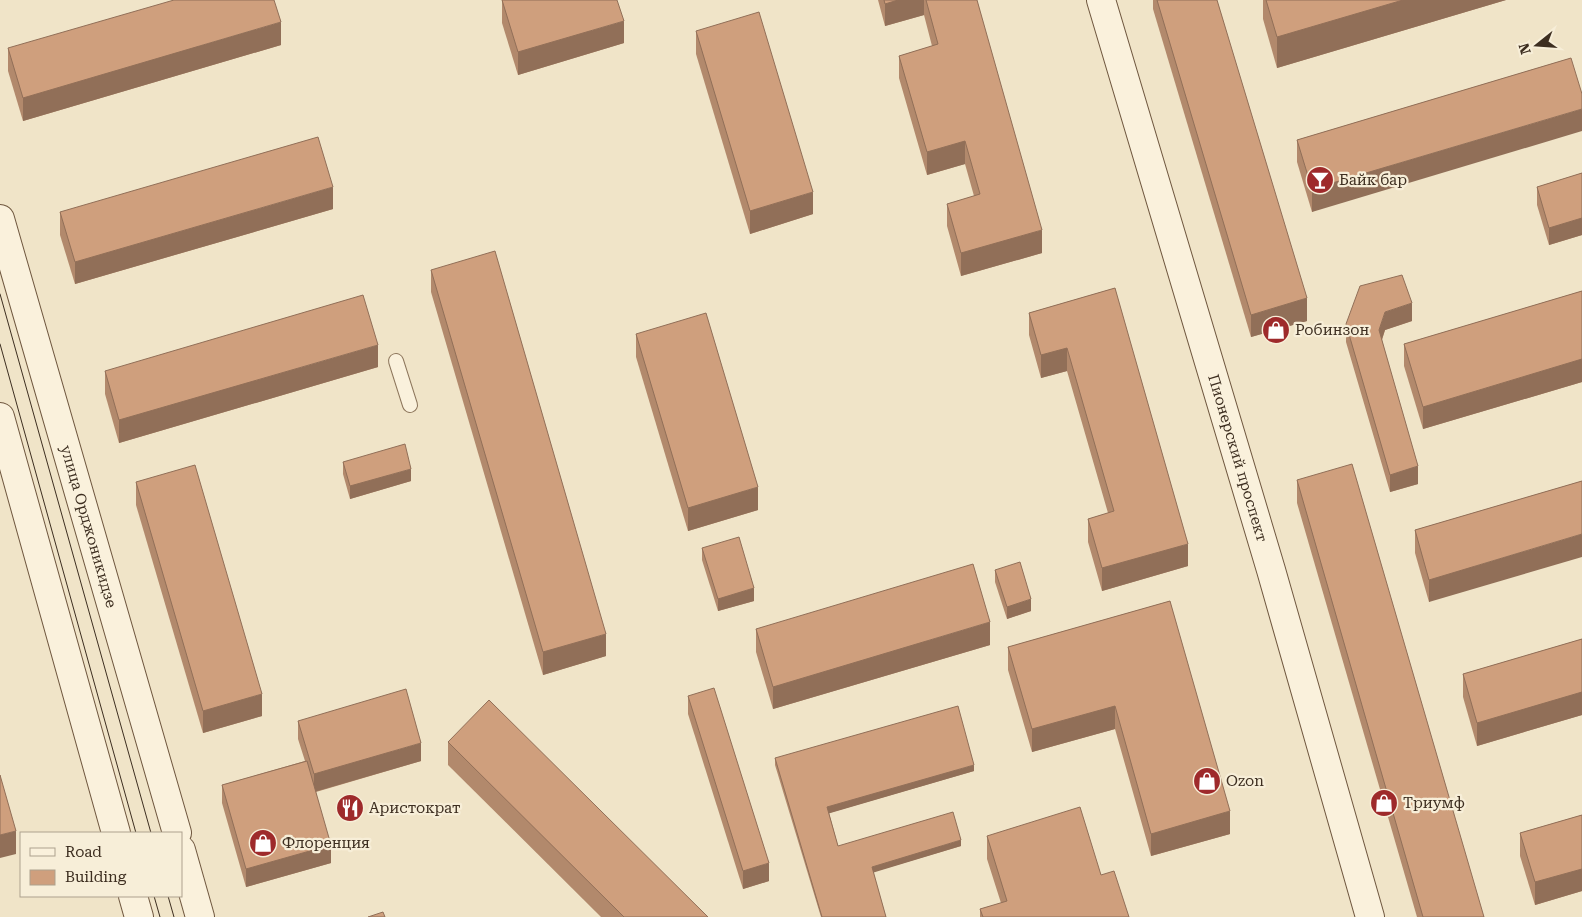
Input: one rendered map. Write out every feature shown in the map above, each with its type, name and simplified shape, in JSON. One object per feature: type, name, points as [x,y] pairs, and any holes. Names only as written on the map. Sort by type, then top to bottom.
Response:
[{"type":"main road","name":"Пионерский проспект","points":[[1101,0],[1266,552],[1370,917]]},
{"type":"main road","name":"улица Орджоникидзе","points":[[0,219],[176,832]]},
{"type":"main road","points":[[0,418],[116,832]]},
{"type":"main road","points":[[182,854],[200,917]]},
{"type":"main road","points":[[133,897],[139,917]]},
{"type":"lane","points":[[396,361],[410,405]]},
{"type":"building","points":[[174,0],[274,0],[281,22],[23,98],[8,48]]},
{"type":"building","points":[[502,0],[617,0],[624,21],[518,52]]},
{"type":"building","points":[[884,0],[898,0],[885,4]]},
{"type":"building","points":[[926,0],[977,0],[1042,230],[961,253],[947,204],[980,194],[965,141],[927,152],[899,56],[938,44]]},
{"type":"building","points":[[1157,0],[1217,0],[1307,298],[1251,315]]},
{"type":"building","points":[[1266,0],[1403,0],[1277,37]]},
{"type":"building","points":[[759,12],[813,192],[750,211],[696,31]]},
{"type":"building","points":[[1571,58],[1582,94],[1582,109],[1312,189],[1297,140]]},
{"type":"building","points":[[318,137],[333,187],[75,262],[60,212]]},
{"type":"building","points":[[1582,173],[1582,218],[1549,228],[1537,187]]},
{"type":"building","points":[[495,251],[606,634],[543,652],[431,270]]},
{"type":"building","points":[[1402,275],[1412,303],[1385,312],[1379,330],[1418,466],[1390,475],[1346,324],[1360,286]]},
{"type":"building","points":[[1115,288],[1188,544],[1102,568],[1088,519],[1114,511],[1067,348],[1041,355],[1029,313]]},
{"type":"building","points":[[1582,291],[1582,359],[1423,407],[1404,344]]},
{"type":"building","points":[[363,295],[378,345],[119,420],[105,371]]},
{"type":"building","points":[[706,313],[758,487],[688,508],[636,334]]},
{"type":"building","points":[[405,444],[411,469],[350,486],[343,462]]},
{"type":"building","points":[[1352,464],[1484,917],[1423,917],[1297,480]]},
{"type":"building","points":[[195,465],[262,694],[203,711],[136,482]]},
{"type":"building","points":[[1582,481],[1582,534],[1429,580],[1415,530]]},
{"type":"building","points":[[739,537],[754,588],[718,599],[702,548]]},
{"type":"building","points":[[1020,562],[1031,599],[1007,607],[995,570]]},
{"type":"building","points":[[973,564],[990,622],[773,687],[756,629]]},
{"type":"building","points":[[1170,601],[1230,811],[1151,834],[1115,706],[1032,729],[1008,647]]},
{"type":"building","points":[[1582,639],[1582,692],[1477,723],[1463,674]]},
{"type":"building","points":[[714,688],[769,863],[743,871],[688,696]]},
{"type":"building","points":[[406,689],[421,743],[314,774],[298,721]]},
{"type":"building","points":[[489,700],[708,917],[624,917],[448,742]]},
{"type":"building","points":[[958,706],[974,765],[827,807],[838,846],[953,812],[961,840],[872,867],[886,917],[822,917],[775,758]]},
{"type":"building","points":[[307,761],[331,845],[246,869],[222,785]]},
{"type":"building","points":[[0,775],[16,831],[0,835]]},
{"type":"building","points":[[1080,807],[1101,875],[1114,871],[1129,917],[983,917],[980,909],[1007,901],[987,836]]},
{"type":"building","points":[[1582,815],[1582,869],[1535,882],[1520,833]]},
{"type":"building","points":[[383,912],[385,917],[368,917]]},
{"type":"tram line","points":[[0,294],[151,832]]},
{"type":"tram line","points":[[0,344],[136,832]]},
{"type":"tram line","points":[[154,897],[160,917]]},
{"type":"tram line","points":[[168,897],[174,917]]},
{"type":"place","name":"Байк бар","points":[[1320,180]]},
{"type":"place","name":"Робинзон","points":[[1276,330]]},
{"type":"place","name":"Ozon","points":[[1207,781]]},
{"type":"place","name":"Триумф","points":[[1384,803]]},
{"type":"place","name":"Аристократ","points":[[350,808]]},
{"type":"place","name":"Флоренция","points":[[263,843]]}]
